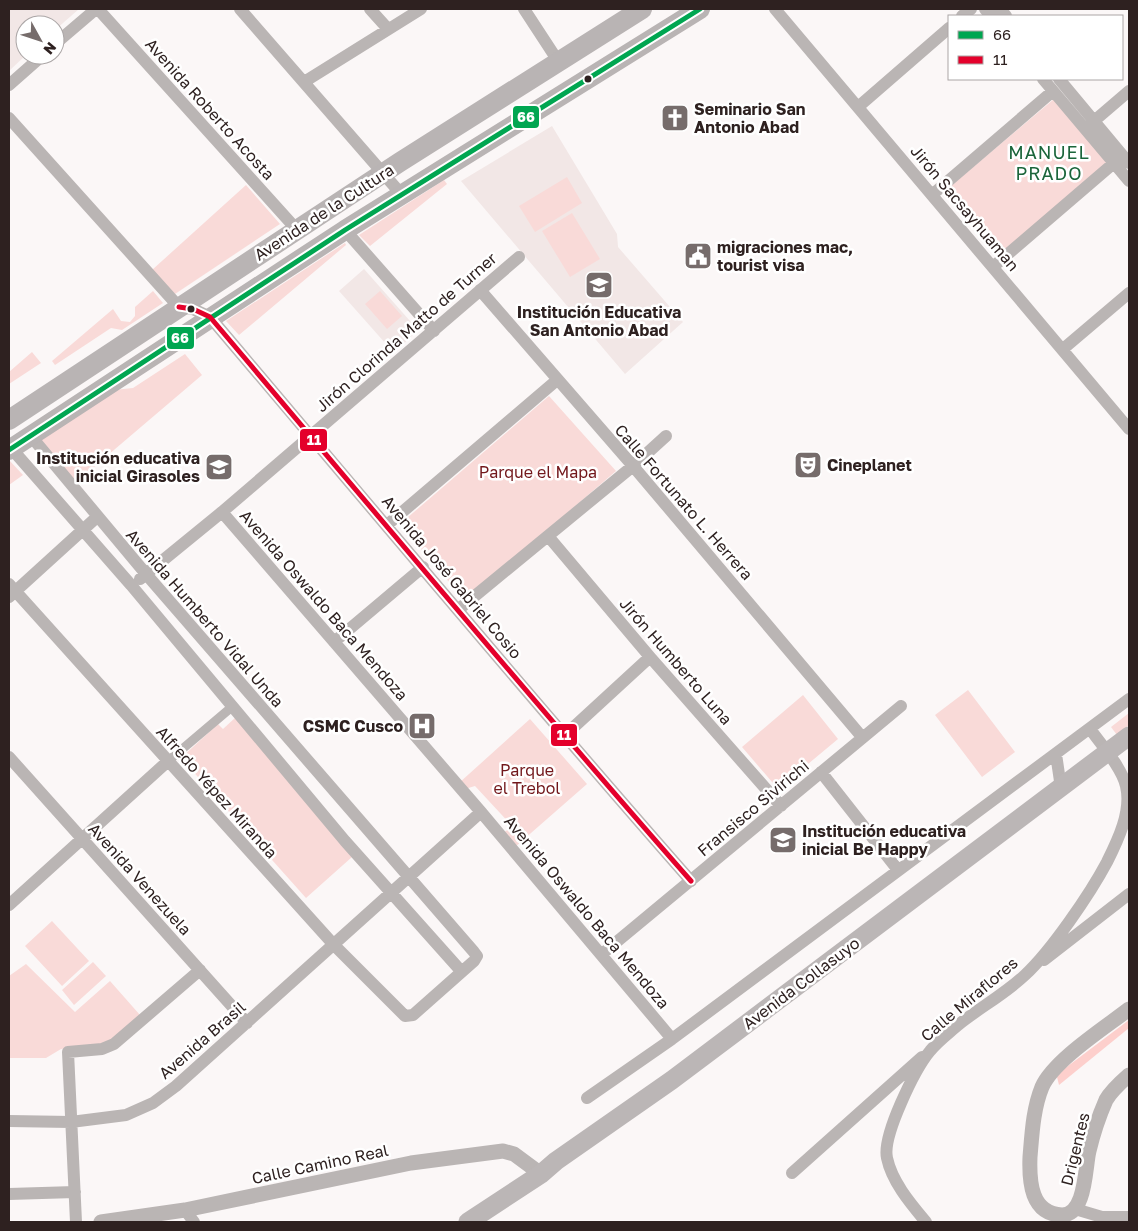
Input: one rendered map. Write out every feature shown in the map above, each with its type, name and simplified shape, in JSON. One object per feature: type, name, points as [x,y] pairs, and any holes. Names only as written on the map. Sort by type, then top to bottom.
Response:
[{"type":"highway","name":"Avenida de la Cultura","points":[[9,420],[178,307],[298,231],[378,167],[642,9]]},
{"type":"highway","name":"Avenida de la Cultura","points":[[10,449],[344,230],[700,9]]},
{"type":"main road","name":"Avenida Collasuyo","points":[[468,1222],[541,1174],[556,1161],[672,1080],[1129,736]]},
{"type":"street","points":[[65,36],[97,9]]},
{"type":"street","name":"Avenida Roberto Acosta","points":[[97,9],[298,231]]},
{"type":"street","points":[[242,9],[402,195]]},
{"type":"street","points":[[370,9],[388,29]]},
{"type":"street","points":[[304,82],[421,9]]},
{"type":"street","points":[[524,9],[558,61]]},
{"type":"street","name":"Jirón Sacsayhuaman","points":[[775,9],[994,266],[1129,429]]},
{"type":"street","points":[[858,107],[948,29]]},
{"type":"street","points":[[9,85],[32,65]]},
{"type":"street","points":[[1044,80],[1129,163]]},
{"type":"street","points":[[1059,80],[1114,163],[1129,181]]},
{"type":"street","points":[[933,194],[1053,91]]},
{"type":"street","points":[[1089,125],[1129,91]]},
{"type":"street","points":[[9,118],[178,307]]},
{"type":"street","points":[[994,266],[1114,163]]},
{"type":"street","points":[[344,230],[434,330]]},
{"type":"street","name":"Jirón Clorinda Matto de Turner","points":[[131,585],[222,512],[519,257]]},
{"type":"street","name":"Calle Fortunato L. Herrera","points":[[480,290],[633,466],[862,737]]},
{"type":"street","points":[[1063,349],[1129,293]]},
{"type":"street","name":"Avenida José Gabriel Cosio","points":[[178,307],[193,309],[210,318],[459,609],[564,736],[691,881]]},
{"type":"street","points":[[387,525],[557,380]]},
{"type":"street","name":"Avenida Humberto Vidal Unda","points":[[30,435],[97,517],[476,956],[461,971]]},
{"type":"street","points":[[459,609],[633,466],[666,436]]},
{"type":"street","points":[[10,449],[131,585],[391,893],[461,971]]},
{"type":"street","name":"Avenida Oswaldo Baca Mendoza","points":[[222,512],[482,812],[672,1039]]},
{"type":"street","points":[[11,591],[97,517]]},
{"type":"street","name":"Jirón Humberto Luna","points":[[548,536],[650,657],[781,806]]},
{"type":"street","points":[[334,642],[422,566]]},
{"type":"street","name":"Alfredo Yépez Miranda","points":[[11,591],[334,945],[406,1016],[413,1015],[461,971]]},
{"type":"street","points":[[564,736],[650,657]]},
{"type":"street","points":[[587,1098],[672,1039],[1129,700]]},
{"type":"street","points":[[9,905],[167,762],[233,706]]},
{"type":"street","name":"Fransisco Sivirichi","points":[[602,954],[901,706]]},
{"type":"street","name":"Calle Miraflores","points":[[926,1222],[907,1199],[893,1176],[886,1158],[886,1141],[895,1114],[930,1051],[958,1026],[1025,975],[1054,940],[1099,878],[1117,843],[1128,815],[1126,785],[1090,728]]},
{"type":"street","points":[[1056,754],[1061,788]]},
{"type":"street","name":"Avenida Venezuela","points":[[9,757],[247,1023]]},
{"type":"street","points":[[821,772],[898,870]]},
{"type":"street","name":"Avenida Brasil","points":[[9,1121],[71,1122],[126,1114],[153,1102],[176,1086],[482,812]]},
{"type":"street","points":[[1025,975],[1129,894]]},
{"type":"street","points":[[76,1222],[68,1052],[102,1049],[114,1044],[200,970]]},
{"type":"street","points":[[1129,1009],[1064,1060],[1043,1086],[1032,1131],[1030,1166],[1033,1197],[1040,1208],[1050,1214],[1064,1215],[1075,1209],[1102,1217],[1129,1217]]},
{"type":"street","points":[[792,1173],[930,1051]]},
{"type":"street","name":"Drigentes","points":[[1075,1209],[1083,1194],[1089,1151],[1107,1098],[1129,1076]]},
{"type":"street","name":"Calle Camino Real","points":[[101,1222],[190,1216],[411,1162],[503,1151],[514,1154],[541,1174]]},
{"type":"street","points":[[9,1194],[75,1192]]},
{"type":"shaded area","points":[[9,9],[79,9],[65,21],[65,15],[15,15],[15,65],[9,71]]},
{"type":"shaded area","name":"Institución Educativa San Antonio Abad","points":[[552,126],[617,234],[618,247],[683,322],[625,374],[461,181]]},
{"type":"shaded area","points":[[364,269],[418,330],[394,353],[339,291]]},
{"type":"shaded area","points":[[1129,1020],[1129,1028],[1059,1085],[1057,1077],[1064,1069]]},
{"type":"green space","points":[[1054,99],[1109,163],[1003,254],[946,190]]},
{"type":"green space","points":[[567,177],[582,203],[535,232],[519,206]]},
{"type":"green space","points":[[444,180],[447,184],[370,246],[359,235]]},
{"type":"green space","points":[[246,185],[280,224],[175,294],[152,270]]},
{"type":"green space","points":[[572,213],[600,259],[570,277],[542,231]]},
{"type":"green space","points":[[345,243],[346,245],[239,335],[226,321]]},
{"type":"green space","points":[[153,291],[163,303],[122,330],[111,328],[55,365],[52,361],[113,309],[121,321],[130,322],[135,316],[135,307]]},
{"type":"green space","points":[[380,291],[402,316],[387,329],[365,304]]},
{"type":"green space","points":[[32,352],[41,363],[9,384],[9,372]]},
{"type":"green space","points":[[185,354],[202,375],[74,484],[36,440],[114,390],[133,388]]},
{"type":"green space","name":"Parque el Mapa","points":[[549,396],[616,471],[465,601],[400,524]]},
{"type":"green space","points":[[9,460],[23,475],[9,485]]},
{"type":"green space","points":[[968,690],[1015,752],[982,777],[935,715]]},
{"type":"green space","points":[[803,695],[838,739],[778,789],[742,747]]},
{"type":"green space","points":[[1129,713],[1129,725],[1117,735],[1111,727]]},
{"type":"green space","points":[[236,717],[352,857],[306,898],[181,758],[218,724],[223,729]]},
{"type":"green space","name":"Parque el Trebol","points":[[530,719],[587,784],[515,847],[504,832],[513,827],[475,786],[465,789],[459,783]]},
{"type":"green space","points":[[52,921],[89,961],[62,986],[25,946]]},
{"type":"green space","points":[[93,962],[106,976],[74,1005],[62,990]]},
{"type":"green space","points":[[26,964],[75,1012],[110,981],[140,1015],[111,1041],[93,1046],[61,1049],[46,1058],[9,1058],[9,976]]},
{"type":"transit line","name":"66","points":[[9,450],[345,230],[700,9]]},
{"type":"transit line","name":"11","points":[[179,307],[193,309],[210,317],[509,671],[691,881]]},
{"type":"place","name":"Seminario San Antonio Abad","points":[[675,118]]},
{"type":"place","name":"migraciones mac, tourist visa","points":[[698,256]]},
{"type":"place","name":"Institución Educativa San Antonio Abad","points":[[599,285]]},
{"type":"place","name":"Cineplanet","points":[[808,465]]},
{"type":"place","name":"Institución educativa inicial Girasoles","points":[[219,467]]},
{"type":"place","name":"CSMC Cusco","points":[[422,726]]},
{"type":"place","name":"Institución educativa inicial Be Happy","points":[[783,840]]},
{"type":"district","name":"MANUEL PRADO","points":[[1049,162]]}]
